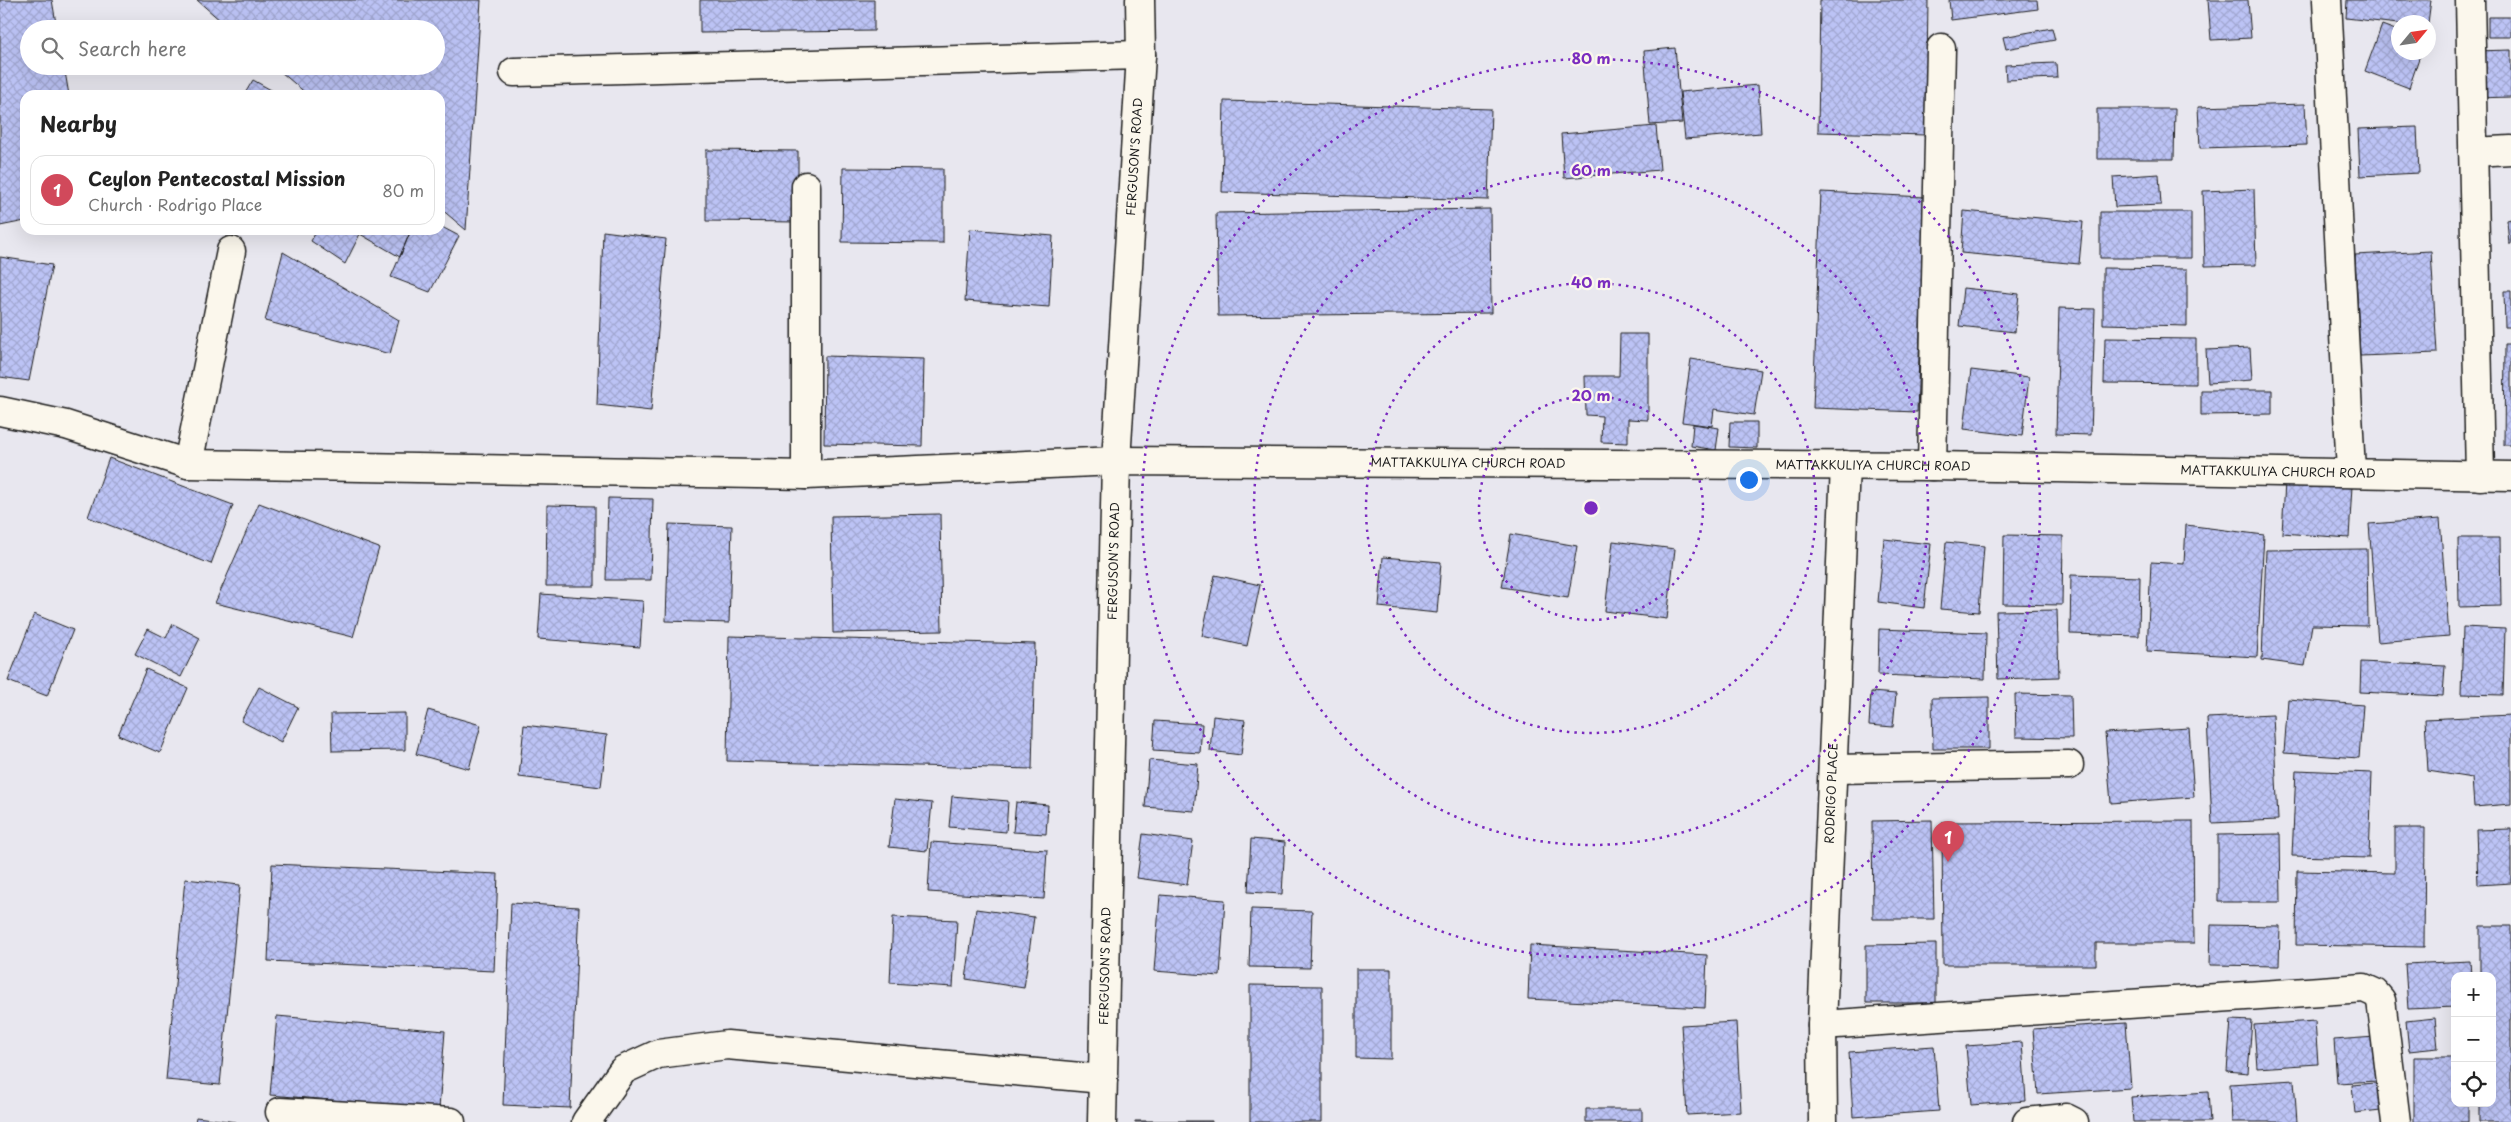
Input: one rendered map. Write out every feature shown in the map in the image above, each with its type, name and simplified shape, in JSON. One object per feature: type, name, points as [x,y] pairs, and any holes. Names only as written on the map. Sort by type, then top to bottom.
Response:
[{"type":"street","name":"FERGUSON'S ROAD","points":[[1102,1122],[1116,461],[1141,55],[1140,0]]},
{"type":"street","points":[[2327,0],[2351,472]]},
{"type":"street","points":[[2470,0],[2480,476]]},
{"type":"street","points":[[1932,466],[1941,48]]},
{"type":"street","points":[[514,72],[1141,55]]},
{"type":"street","points":[[2473,152],[2511,150]]},
{"type":"street","points":[[806,186],[806,475]]},
{"type":"street","points":[[188,464],[231,251]]},
{"type":"street","name":"MATTAKKULIYA CHURCH ROAD","points":[[0,411],[66,425],[188,464],[806,475],[1116,461],[1845,465],[2511,476]]},
{"type":"street","name":"RODRIGO PLACE","points":[[1824,1122],[1822,1025],[1845,465]]},
{"type":"street","points":[[1833,769],[2069,765]]},
{"type":"street","points":[[1822,1025],[2364,988],[2375,993],[2380,1000],[2396,1122]]},
{"type":"street","points":[[586,1122],[623,1070],[658,1054],[727,1045],[1103,1079]]},
{"type":"street","points":[[280,1112],[451,1122]]},
{"type":"street","points":[[2027,1122],[2066,1118],[2074,1122]]},
{"type":"building","points":[[0,0],[52,0],[55,20],[20,20],[20,75],[66,75],[68,90],[20,90],[20,222],[0,226]]},
{"type":"building","points":[[197,0],[481,0],[466,230],[445,212],[445,90],[302,90],[285,75],[445,75],[445,20],[220,20]]},
{"type":"building","points":[[700,0],[874,0],[874,31],[700,33]]},
{"type":"building","points":[[1820,0],[1928,0],[1926,135],[1818,132]]},
{"type":"building","points":[[1949,0],[2037,0],[2038,9],[1951,20]]},
{"type":"building","points":[[2208,0],[2248,0],[2251,38],[2211,40]]},
{"type":"building","points":[[2347,0],[2431,0],[2429,15],[2391,15],[2391,23],[2346,18]]},
{"type":"building","points":[[2488,17],[2511,17],[2511,37],[2488,37]]},
{"type":"building","points":[[2382,25],[2391,28],[2391,60],[2418,60],[2409,88],[2365,71]]},
{"type":"building","points":[[2052,28],[2055,40],[2006,49],[2003,37]]},
{"type":"building","points":[[1675,48],[1682,123],[1650,125],[1644,51]]},
{"type":"building","points":[[2511,50],[2511,97],[2475,98],[2474,51]]},
{"type":"building","points":[[2056,63],[2057,78],[2006,80],[2005,65]]},
{"type":"building","points":[[253,80],[271,90],[247,90]]},
{"type":"building","points":[[1758,85],[1761,133],[1685,139],[1680,92]]},
{"type":"building","points":[[1224,101],[1491,109],[1488,200],[1222,192]]},
{"type":"building","points":[[2305,104],[2307,145],[2200,148],[2198,107]]},
{"type":"building","points":[[2097,109],[2175,109],[2174,159],[2097,159]]},
{"type":"building","points":[[1656,126],[1660,170],[1564,178],[1561,134]]},
{"type":"building","points":[[2417,127],[2419,173],[2360,176],[2358,129]]},
{"type":"building","points":[[706,150],[798,151],[798,222],[706,221]]},
{"type":"building","points":[[843,168],[943,169],[943,243],[842,242]]},
{"type":"building","points":[[2159,174],[2161,205],[2115,207],[2113,177]]},
{"type":"building","points":[[2254,189],[2256,265],[2205,266],[2203,191]]},
{"type":"building","points":[[1821,192],[1925,197],[1917,412],[1813,408]]},
{"type":"building","points":[[1490,209],[1491,313],[1218,316],[1216,213]]},
{"type":"building","points":[[1964,211],[2083,222],[2079,264],[1961,253]]},
{"type":"building","points":[[2100,212],[2191,212],[2191,258],[2100,258]]},
{"type":"building","points":[[2511,219],[2511,244],[2509,244],[2507,220]]},
{"type":"building","points":[[445,229],[459,236],[430,292],[391,277],[409,235],[445,235]]},
{"type":"building","points":[[970,229],[1053,236],[1049,307],[965,301]]},
{"type":"building","points":[[603,231],[666,239],[651,411],[597,405]]},
{"type":"building","points":[[314,235],[360,235],[345,264],[311,241]]},
{"type":"building","points":[[362,235],[409,235],[400,257]]},
{"type":"building","points":[[2431,251],[2437,353],[2360,356],[2355,255]]},
{"type":"building","points":[[283,252],[399,320],[390,354],[265,321]]},
{"type":"building","points":[[0,257],[52,265],[29,381],[0,377]]},
{"type":"building","points":[[2103,268],[2187,269],[2187,326],[2103,324]]},
{"type":"building","points":[[1963,288],[2019,294],[2015,332],[1959,326]]},
{"type":"building","points":[[2504,291],[2511,291],[2511,327],[2505,327]]},
{"type":"building","points":[[2059,308],[2095,309],[2091,435],[2056,434]]},
{"type":"building","points":[[1620,334],[1648,334],[1648,420],[1628,419],[1628,443],[1601,442],[1602,416],[1586,415],[1585,376],[1619,376]]},
{"type":"building","points":[[2105,338],[2196,339],[2196,384],[2104,383]]},
{"type":"building","points":[[2505,344],[2511,344],[2511,445],[2504,445]]},
{"type":"building","points":[[2250,348],[2252,380],[2208,383],[2206,350]]},
{"type":"building","points":[[825,356],[924,359],[922,446],[824,444]]},
{"type":"building","points":[[1691,359],[1761,370],[1754,415],[1714,409],[1712,426],[1682,422]]},
{"type":"building","points":[[1971,370],[2029,377],[2022,436],[1964,429]]},
{"type":"building","points":[[2201,390],[2272,390],[2272,414],[2201,415]]},
{"type":"building","points":[[1730,422],[1757,422],[1757,448],[1729,447]]},
{"type":"building","points":[[1693,424],[1719,428],[1716,450],[1691,446]]},
{"type":"building","points":[[109,458],[233,505],[211,564],[88,517]]},
{"type":"building","points":[[2285,482],[2352,486],[2349,538],[2282,533]]},
{"type":"building","points":[[608,498],[653,499],[651,580],[606,580]]},
{"type":"building","points":[[259,503],[379,548],[353,637],[215,603]]},
{"type":"building","points":[[547,505],[595,506],[595,586],[546,586]]},
{"type":"building","points":[[940,514],[942,631],[833,633],[831,516]]},
{"type":"building","points":[[2440,519],[2449,636],[2378,642],[2369,524]]},
{"type":"building","points":[[669,524],[732,526],[729,623],[666,621]]},
{"type":"building","points":[[2186,525],[2264,535],[2257,657],[2147,651],[2151,562],[2184,564]]},
{"type":"building","points":[[1511,534],[1577,546],[1568,598],[1502,587]]},
{"type":"building","points":[[2004,535],[2063,536],[2062,605],[2003,604]]},
{"type":"building","points":[[2458,538],[2500,538],[2501,606],[2459,607]]},
{"type":"building","points":[[1884,539],[1931,544],[1924,608],[1878,602]]},
{"type":"building","points":[[1613,541],[1675,549],[1667,619],[1605,611]]},
{"type":"building","points":[[1946,542],[1984,546],[1979,612],[1940,609]]},
{"type":"building","points":[[2367,549],[2368,626],[2312,625],[2305,666],[2262,660],[2266,550]]},
{"type":"building","points":[[1383,557],[1441,562],[1437,613],[1379,607]]},
{"type":"building","points":[[1215,575],[1260,585],[1247,646],[1202,636]]},
{"type":"building","points":[[2071,575],[2140,577],[2139,636],[2070,634]]},
{"type":"building","points":[[541,594],[643,601],[640,647],[538,639]]},
{"type":"building","points":[[2057,610],[2059,677],[1998,679],[1996,611]]},
{"type":"building","points":[[34,614],[73,630],[47,696],[8,681]]},
{"type":"building","points":[[173,624],[200,638],[181,677],[135,654],[148,629],[166,638]]},
{"type":"building","points":[[2463,627],[2505,629],[2503,695],[2461,694]]},
{"type":"building","points":[[1879,629],[1986,633],[1985,679],[1878,675]]},
{"type":"building","points":[[729,636],[1035,644],[1032,769],[727,761]]},
{"type":"building","points":[[2361,662],[2445,666],[2443,696],[2360,692]]},
{"type":"building","points":[[146,669],[188,688],[160,753],[118,735]]},
{"type":"building","points":[[259,687],[298,707],[281,742],[241,721]]},
{"type":"building","points":[[1871,692],[1896,694],[1893,727],[1869,725]]},
{"type":"building","points":[[2015,694],[2071,695],[2072,738],[2016,737]]},
{"type":"building","points":[[1989,697],[1989,749],[1933,749],[1932,698]]},
{"type":"building","points":[[2288,699],[2363,705],[2359,758],[2284,753]]},
{"type":"building","points":[[428,710],[481,725],[469,769],[416,754]]},
{"type":"building","points":[[405,713],[405,750],[332,751],[331,714]]},
{"type":"building","points":[[2273,715],[2278,820],[2212,823],[2207,718]]},
{"type":"building","points":[[2511,715],[2511,804],[2474,807],[2472,778],[2428,771],[2425,719]]},
{"type":"building","points":[[1213,716],[1245,720],[1241,755],[1210,751]]},
{"type":"building","points":[[1155,721],[1202,724],[1200,753],[1153,750]]},
{"type":"building","points":[[524,725],[607,735],[601,787],[519,777]]},
{"type":"building","points":[[2189,728],[2194,797],[2111,803],[2105,733]]},
{"type":"building","points":[[1149,760],[1198,764],[1194,811],[1145,807]]},
{"type":"building","points":[[2296,770],[2372,773],[2369,858],[2292,856]]},
{"type":"building","points":[[952,796],[1008,801],[1006,832],[949,827]]},
{"type":"building","points":[[895,799],[932,803],[927,851],[889,847]]},
{"type":"building","points":[[1016,802],[1048,805],[1046,834],[1013,832]]},
{"type":"building","points":[[1932,820],[1934,919],[1873,919],[1872,821]]},
{"type":"building","points":[[2193,821],[2194,943],[2096,943],[2096,965],[1943,965],[1942,822]]},
{"type":"building","points":[[2395,828],[2425,828],[2424,947],[2296,945],[2297,871],[2395,873]]},
{"type":"building","points":[[2511,829],[2511,883],[2478,885],[2476,830]]},
{"type":"building","points":[[1143,834],[1193,841],[1187,885],[1137,878]]},
{"type":"building","points":[[2280,834],[2281,902],[2218,902],[2218,835]]},
{"type":"building","points":[[1251,839],[1285,842],[1282,894],[1248,892]]},
{"type":"building","points":[[931,842],[1047,850],[1044,899],[928,892]]},
{"type":"building","points":[[272,864],[498,874],[494,971],[268,961]]},
{"type":"building","points":[[185,879],[240,885],[220,1085],[166,1080]]},
{"type":"building","points":[[1160,895],[1225,900],[1220,976],[1154,971]]},
{"type":"building","points":[[511,903],[579,907],[570,1108],[503,1105]]},
{"type":"building","points":[[976,909],[1034,917],[1024,988],[966,979]]},
{"type":"building","points":[[1251,909],[1312,911],[1310,968],[1249,967]]},
{"type":"building","points":[[893,917],[957,920],[953,987],[890,983]]},
{"type":"building","points":[[2211,925],[2280,926],[2279,966],[2210,965]]},
{"type":"building","points":[[2480,926],[2511,926],[2511,1122],[2479,1122],[2479,1107],[2496,1107],[2496,972],[2480,972]]},
{"type":"building","points":[[1936,944],[1936,1003],[1866,1003],[1866,945]]},
{"type":"building","points":[[1530,945],[1707,955],[1705,1008],[1528,999]]},
{"type":"building","points":[[2470,961],[2471,972],[2451,972],[2451,1007],[2408,1009],[2405,964]]},
{"type":"building","points":[[1356,969],[1391,969],[1391,1059],[1356,1058]]},
{"type":"building","points":[[1250,985],[1322,986],[1322,1122],[1250,1122]]},
{"type":"building","points":[[277,1016],[445,1031],[439,1109],[270,1095]]},
{"type":"building","points":[[2435,1018],[2438,1048],[2409,1051],[2406,1021]]},
{"type":"building","points":[[2231,1020],[2252,1021],[2248,1073],[2227,1071]]},
{"type":"building","points":[[2315,1021],[2318,1064],[2257,1068],[2254,1025]]},
{"type":"building","points":[[1736,1022],[1741,1112],[1687,1115],[1681,1025]]},
{"type":"building","points":[[2126,1023],[2131,1088],[2038,1094],[2033,1029]]},
{"type":"building","points":[[2375,1037],[2378,1081],[2337,1083],[2334,1040]]},
{"type":"building","points":[[2022,1042],[2026,1101],[1971,1105],[1966,1046]]},
{"type":"building","points":[[1934,1046],[1939,1111],[1853,1117],[1849,1052]]},
{"type":"building","points":[[2414,1057],[2451,1057],[2451,1107],[2468,1107],[2468,1122],[2414,1122]]},
{"type":"building","points":[[2294,1080],[2297,1122],[2232,1122],[2230,1084]]},
{"type":"building","points":[[2386,1082],[2389,1109],[2355,1113],[2352,1085]]},
{"type":"building","points":[[2208,1092],[2210,1122],[2133,1122],[2131,1097]]},
{"type":"building","points":[[1586,1109],[1642,1109],[1642,1122],[1586,1122]]},
{"type":"building","points":[[196,1117],[236,1122],[195,1122]]},
{"type":"building","points":[[1212,1121],[1212,1122],[1135,1122]]},
{"type":"place","name":"Ceylon Pentecostal Mission","points":[[1948,862]]}]
